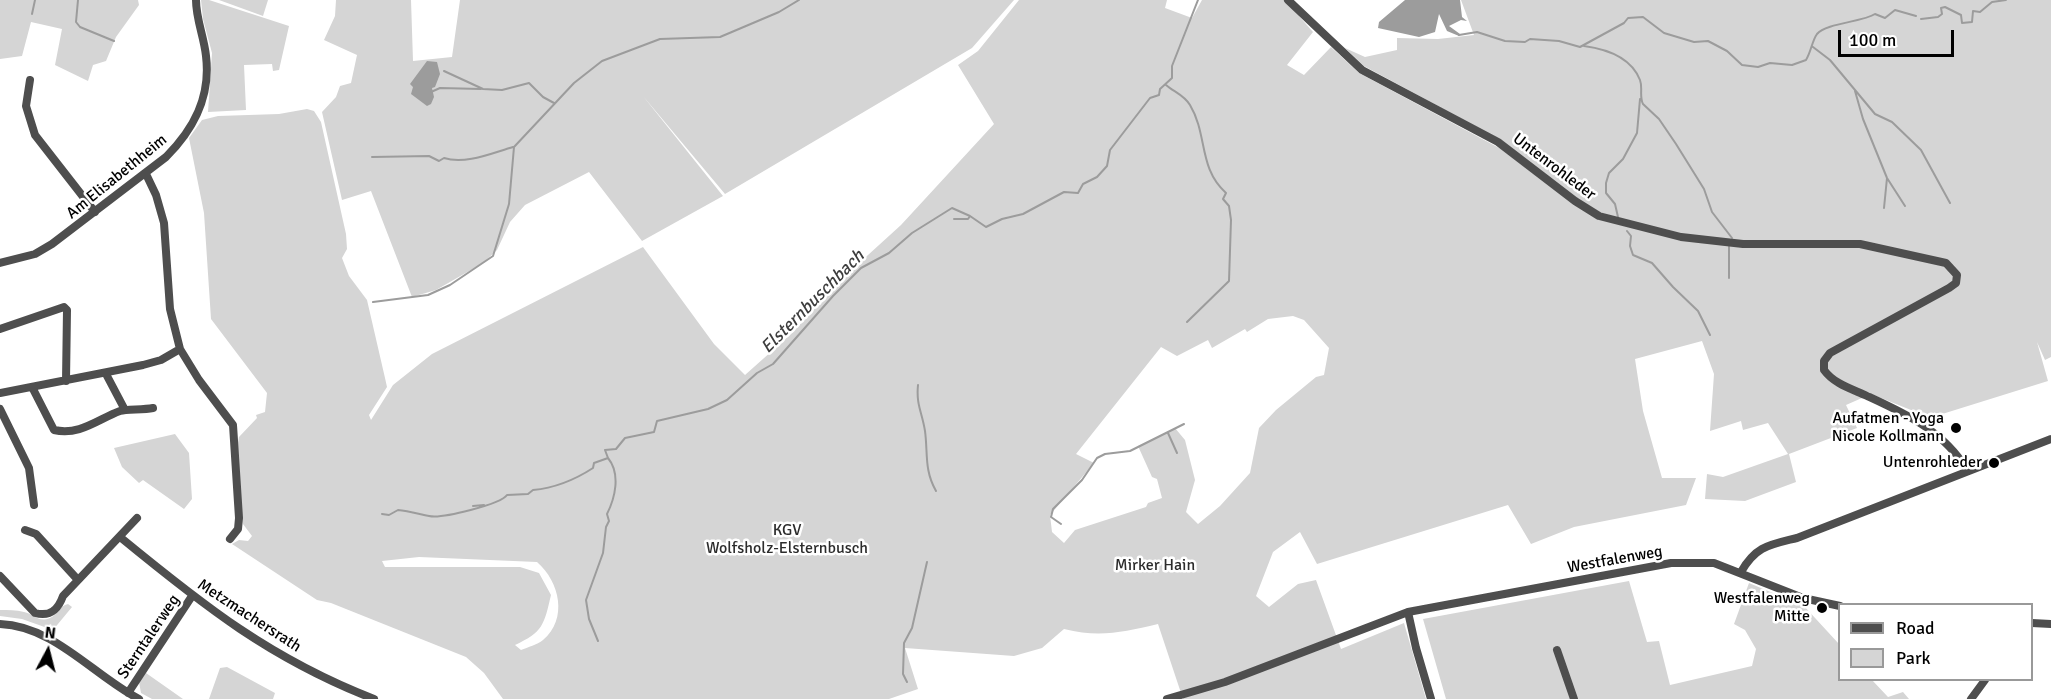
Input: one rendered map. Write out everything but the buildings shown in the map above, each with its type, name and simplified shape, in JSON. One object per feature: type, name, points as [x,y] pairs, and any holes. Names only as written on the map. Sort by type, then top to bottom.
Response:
[{"type":"street","name":"Am Elisabethheim","points":[[0,263],[35,254],[146,174],[179,144],[198,115],[206,93],[206,56],[196,0]]},
{"type":"street","name":"Untenrohleder","points":[[1288,0],[1362,70],[1498,142],[1575,201],[1599,216],[1681,237],[1743,244],[1860,244],[1946,263],[1952,267],[1957,274],[1956,283],[1830,353],[1824,361],[1824,370],[1839,384],[1913,417],[1932,430],[1967,470]]},
{"type":"street","points":[[30,80],[26,106],[35,135],[95,212]]},
{"type":"street","points":[[146,174],[156,195],[164,222],[170,309],[180,349],[199,380],[233,425],[239,518],[238,529],[230,539]]},
{"type":"street","points":[[0,328],[64,307],[67,310],[66,381]]},
{"type":"street","points":[[0,393],[106,374],[161,360],[180,349]]},
{"type":"street","points":[[106,374],[125,410]]},
{"type":"street","points":[[32,387],[54,430],[64,433],[90,426],[125,410],[135,412],[153,408]]},
{"type":"street","points":[[0,409],[29,468],[34,505]]},
{"type":"street","points":[[1741,573],[1749,558],[1762,547],[1797,538],[1967,470],[2051,440]]},
{"type":"street","points":[[0,576],[35,613],[42,615],[54,611],[63,596],[137,518]]},
{"type":"street","points":[[25,530],[36,534],[78,580]]},
{"type":"street","name":"Metzmachersrath","points":[[120,537],[192,596],[266,648],[310,672],[374,699]]},
{"type":"street","name":"Westfalenweg","points":[[1167,699],[1225,682],[1408,612],[1680,562],[1714,563],[1796,596],[1838,606]]},
{"type":"street","name":"Sterntalerweg","points":[[128,693],[192,596]]},
{"type":"street","points":[[1408,612],[1431,699]]},
{"type":"street","points":[[2033,623],[2051,624]]},
{"type":"street","points":[[0,624],[19,626],[40,633],[139,699]]},
{"type":"street","points":[[1557,650],[1574,699]]},
{"type":"street","points":[[1971,699],[1984,681]]},
{"type":"green space","points":[[0,0],[138,0],[139,5],[116,37],[106,61],[93,65],[88,81],[55,65],[62,29],[31,22],[22,56],[0,59]]},
{"type":"green space","points":[[201,0],[209,0],[289,26],[279,70],[273,71],[272,64],[244,65],[246,110],[208,112],[212,53],[203,19]]},
{"type":"green space","points":[[219,0],[268,0],[263,16]]},
{"type":"green space","points":[[336,0],[411,0],[413,61],[452,57],[460,0],[1014,0],[972,48],[725,194],[643,96],[723,196],[642,241],[589,172],[525,205],[510,222],[497,250],[483,263],[436,290],[412,297],[371,191],[342,200],[322,112],[336,97],[340,86],[351,83],[357,55],[324,40],[335,16]]},
{"type":"green space","points":[[1019,0],[1167,0],[1165,8],[1192,18],[1202,0],[1285,0],[1313,32],[1287,65],[1304,75],[1331,47],[1359,73],[1501,149],[1575,205],[1576,199],[1503,141],[1364,66],[1345,48],[1365,57],[1397,50],[1397,38],[1438,39],[1474,35],[1461,0],[2051,0],[2051,357],[2045,360],[2037,342],[2048,381],[1923,420],[1911,410],[1871,394],[1846,405],[1857,428],[1789,454],[1796,482],[1745,501],[1705,499],[1707,474],[1723,477],[1788,454],[1768,423],[1743,430],[1741,421],[1710,431],[1714,374],[1702,341],[1635,359],[1643,411],[1662,478],[1696,478],[1686,505],[1574,527],[1531,544],[1508,505],[1317,564],[1300,532],[1273,552],[1256,596],[1269,607],[1298,584],[1316,580],[1341,649],[1404,623],[1426,699],[1183,699],[1158,624],[1100,633],[1064,629],[1042,648],[1014,656],[905,648],[918,689],[889,699],[503,699],[484,673],[466,657],[331,603],[317,600],[232,544],[239,540],[248,541],[252,536],[243,524],[236,453],[239,437],[257,418],[256,415],[265,412],[267,393],[211,319],[204,213],[189,138],[202,120],[218,116],[279,114],[307,109],[314,111],[321,122],[346,234],[347,249],[342,258],[349,276],[367,300],[387,387],[369,415],[371,420],[393,385],[432,354],[643,247],[714,344],[745,375],[791,334],[846,275],[901,225],[994,124],[958,65],[978,51]],"holes":[[[1293,316],[1304,320],[1329,348],[1324,375],[1316,377],[1276,410],[1259,428],[1250,473],[1220,506],[1198,524],[1186,512],[1195,480],[1185,440],[1175,428],[1138,446],[1152,477],[1157,479],[1162,498],[1148,503],[1146,507],[1075,530],[1064,543],[1052,532],[1050,515],[1094,463],[1076,454],[1161,347],[1177,356],[1208,340],[1212,348],[1245,329],[1247,332],[1268,319]],[[419,557],[537,562],[545,570],[556,590],[558,601],[556,622],[543,640],[521,650],[515,645],[531,636],[541,626],[551,595],[539,573],[520,567],[385,567],[382,561]]]},
{"type":"green space","points":[[175,434],[189,453],[192,499],[184,509],[143,480],[139,483],[122,467],[114,448]]},
{"type":"green space","points":[[1629,581],[1647,642],[1659,641],[1670,685],[1752,666],[1756,649],[1745,630],[1734,624],[1749,583],[1804,606],[1838,643],[1838,681],[1873,681],[1888,697],[1903,692],[1909,699],[1446,699],[1423,619]]},
{"type":"green space","points":[[68,604],[72,607],[53,630],[22,619],[0,616],[0,610],[12,610],[46,619],[53,617]]},
{"type":"green space","points":[[227,667],[275,693],[273,699],[209,699],[220,668]]},
{"type":"green space","points":[[146,673],[183,699],[152,699],[141,693],[139,682]]},
{"type":"shaded area","points":[[1405,0],[1460,0],[1462,17],[1467,21],[1461,20],[1449,26],[1460,34],[1459,36],[1447,31],[1439,14],[1435,32],[1419,37],[1378,28],[1379,22]]},
{"type":"shaded area","points":[[427,61],[437,62],[440,74],[435,87],[432,88],[434,97],[431,104],[427,106],[411,94],[413,87],[410,84]]},
{"type":"waterway","points":[[32,14],[35,0]]},
{"type":"waterway","points":[[78,0],[76,22],[80,27],[114,41]]},
{"type":"waterway","points":[[373,302],[428,295],[450,285],[493,256],[509,204],[514,147],[574,83],[602,61],[660,39],[720,37],[779,12],[799,0]]},
{"type":"waterway","name":"Elsternbuschbach","points":[[382,514],[389,515],[398,510],[429,516],[458,513],[494,502],[507,495],[528,494],[533,490],[549,488],[571,480],[593,468],[594,463],[608,458],[605,450],[616,449],[625,438],[654,432],[657,421],[708,409],[727,400],[757,373],[773,364],[861,268],[889,253],[912,233],[952,208],[986,227],[1002,219],[1023,214],[1064,192],[1078,193],[1083,184],[1097,177],[1107,166],[1110,150],[1150,98],[1159,95],[1160,89],[1172,78],[1172,66],[1198,0]]},
{"type":"waterway","points":[[1921,19],[1938,17],[1942,14],[1941,8],[1945,7],[1961,15],[1962,23],[1972,22],[1973,11],[1980,12],[1992,2],[2006,0]]},
{"type":"waterway","points":[[1459,35],[1477,32],[1505,41],[1525,42],[1530,39],[1559,41],[1580,47],[1624,23],[1628,18],[1643,17],[1664,33],[1694,42],[1708,41],[1727,51],[1742,65],[1758,67],[1770,63],[1792,65],[1806,60],[1817,34],[1828,27],[1875,14],[1885,18],[1895,10],[1916,16]]},
{"type":"waterway","points":[[1584,46],[1609,52],[1631,65],[1641,83],[1643,104],[1659,119],[1676,144],[1704,189],[1712,212],[1732,238]]},
{"type":"waterway","points":[[1813,47],[1830,60],[1875,114],[1892,122],[1921,150],[1950,203]]},
{"type":"waterway","points":[[444,71],[483,89],[502,90],[529,83],[543,97],[554,103]]},
{"type":"waterway","points":[[1166,85],[1185,99],[1196,116],[1207,162],[1217,183],[1226,193],[1223,199],[1229,206],[1231,220],[1229,281],[1187,322]]},
{"type":"waterway","points":[[431,92],[440,88],[481,89]]},
{"type":"waterway","points":[[1855,91],[1863,119],[1887,178],[1905,206]]},
{"type":"waterway","points":[[1618,217],[1615,204],[1606,193],[1606,183],[1609,173],[1623,159],[1637,133],[1640,99]]},
{"type":"waterway","points":[[372,157],[429,156],[439,161],[444,158],[461,160],[513,147]]},
{"type":"waterway","points":[[1884,208],[1887,178]]},
{"type":"waterway","points":[[954,219],[968,219],[970,216]]},
{"type":"waterway","points":[[1627,231],[1631,236],[1630,246],[1633,255],[1652,263],[1698,311],[1710,335]]},
{"type":"waterway","points":[[1729,246],[1729,278]]},
{"type":"waterway","points":[[918,385],[928,469],[936,491]]},
{"type":"waterway","points":[[1061,524],[1051,517],[1053,509],[1082,480],[1097,458],[1105,454],[1130,451],[1184,424]]},
{"type":"waterway","points":[[1168,433],[1177,453]]},
{"type":"waterway","points":[[598,641],[589,619],[586,600],[603,553],[606,527],[609,521],[607,514],[614,493],[616,479],[608,458]]},
{"type":"waterway","name":"Elsternbuschbach","points":[[473,506],[484,505]]},
{"type":"waterway","points":[[907,682],[903,674],[904,643],[912,628],[927,562]]},
{"type":"place","name":"Aufatmen - Yoga Nicole Kollmann","points":[[1956,428]]},
{"type":"place","name":"Untenrohleder","points":[[1994,463]]},
{"type":"place","name":"Westfalenweg Mitte","points":[[1822,608]]},
{"type":"park label","name":"KGV Wolfsholz-Elsternbusch","points":[[787,540]]},
{"type":"park label","name":"Mirker Hain","points":[[1155,566]]}]
